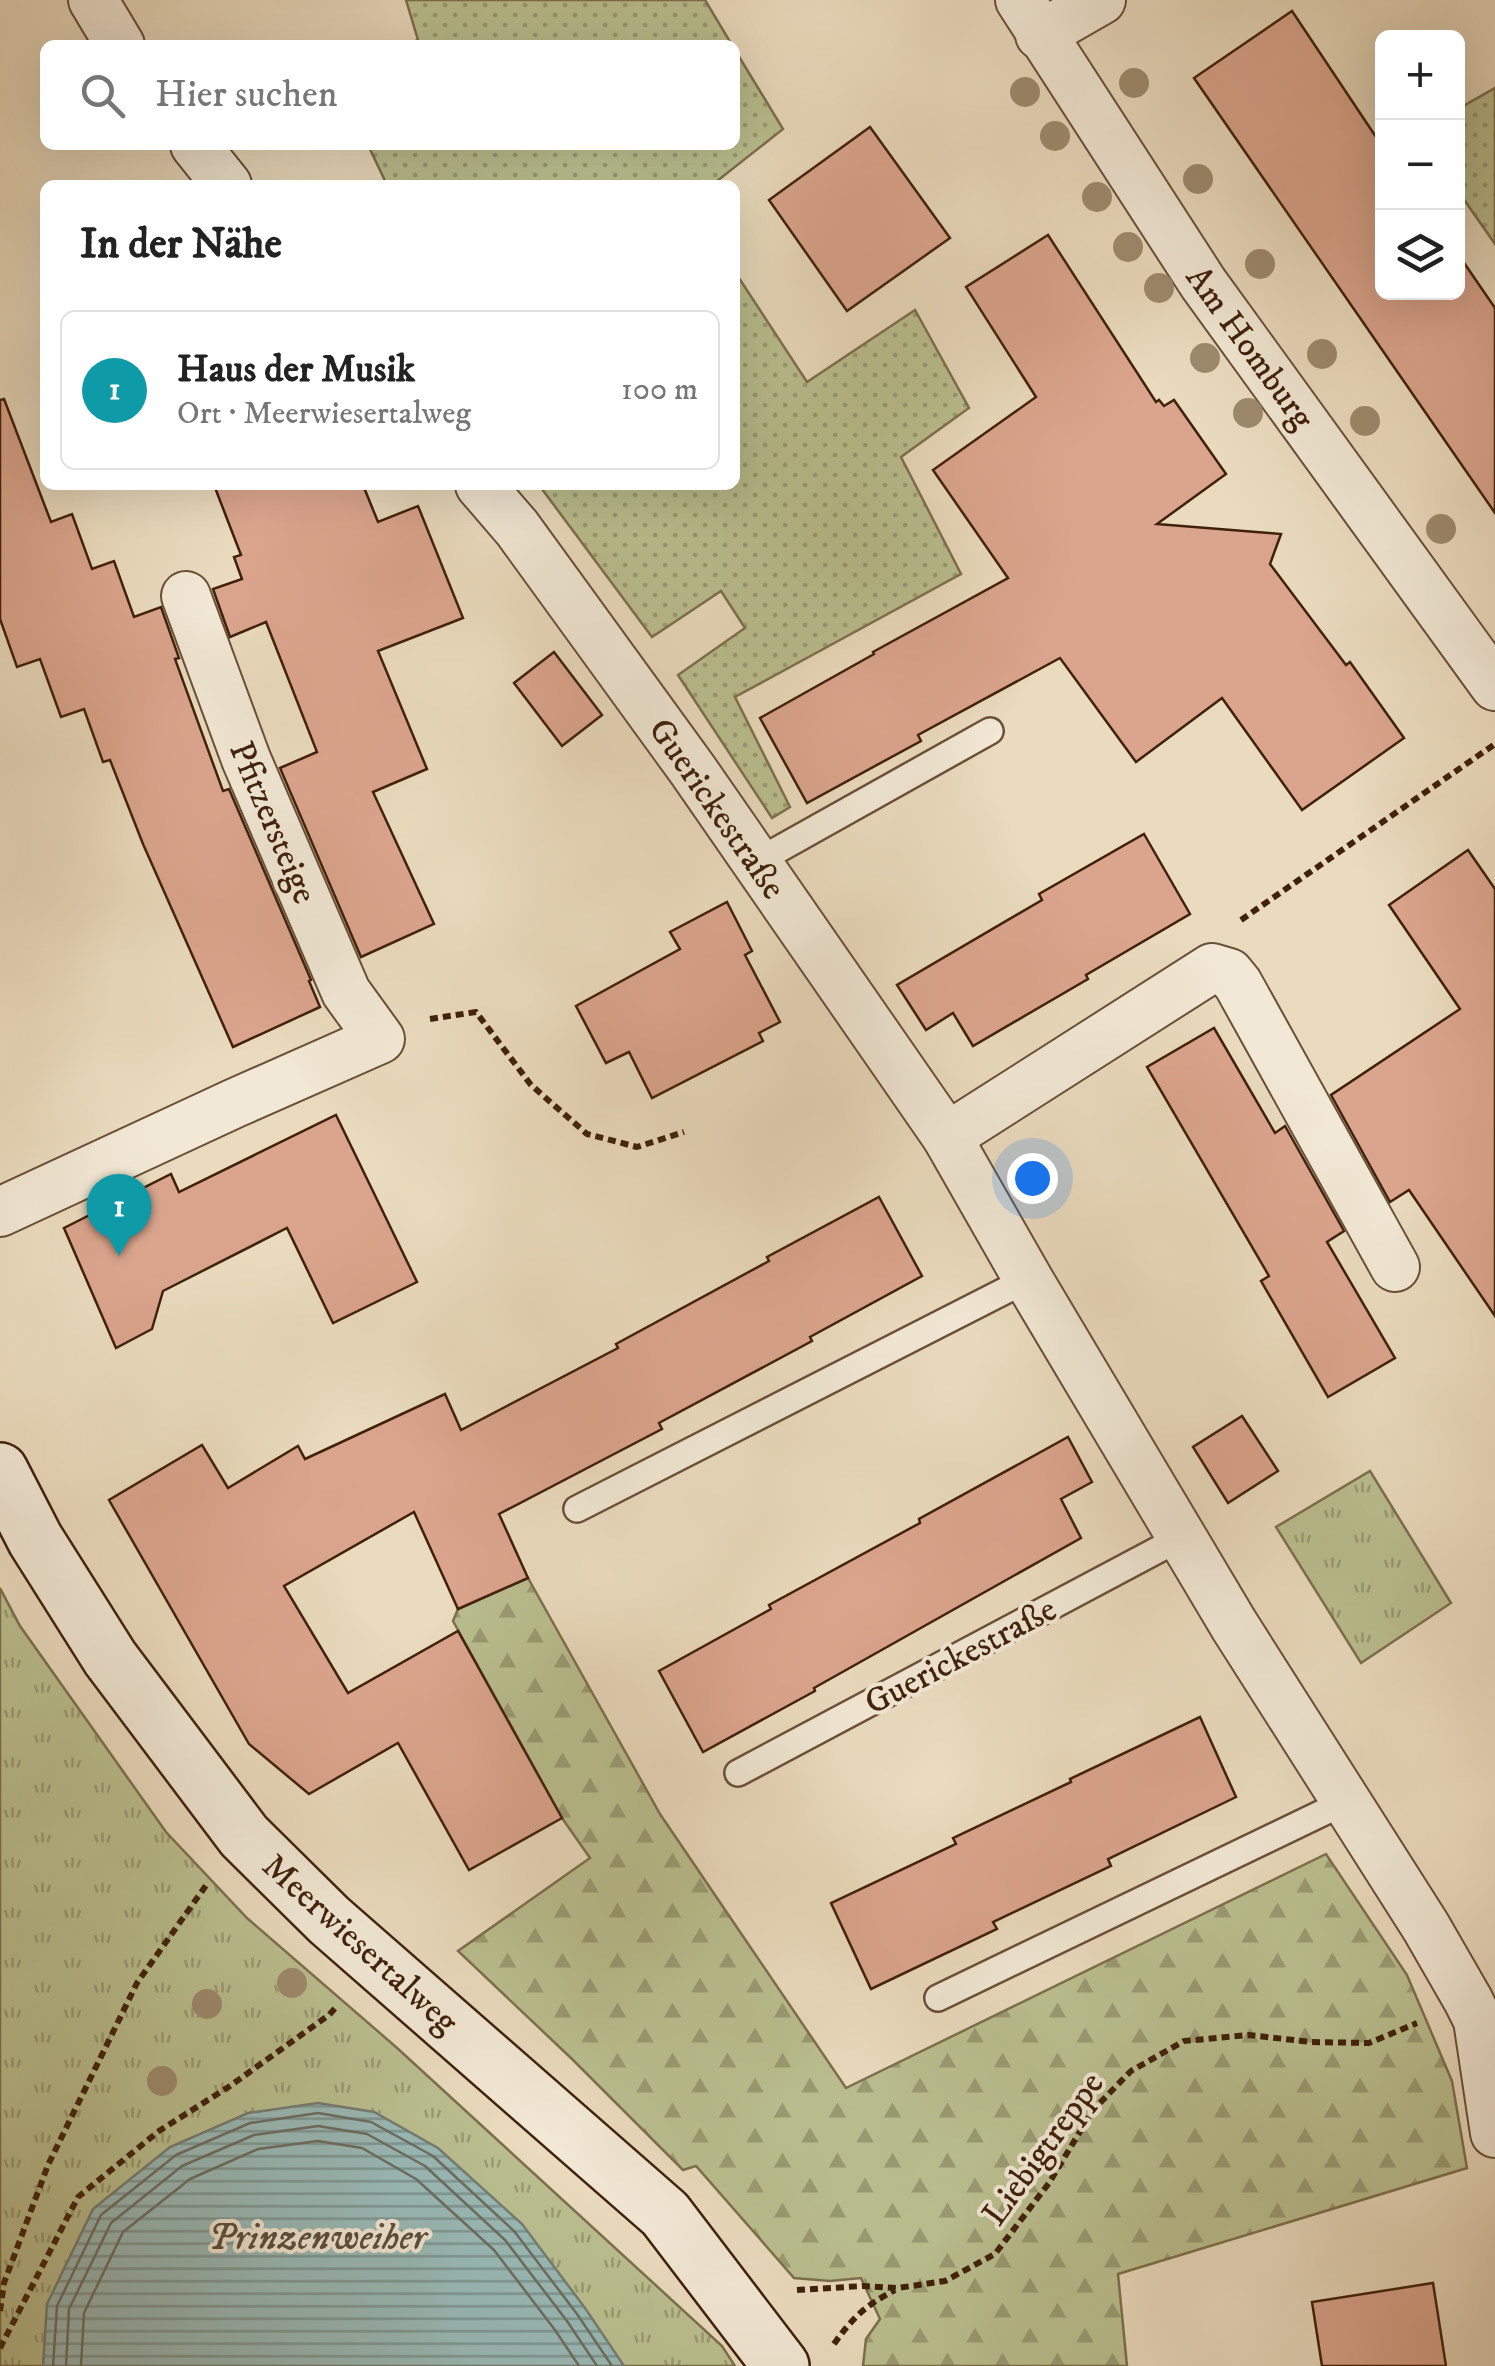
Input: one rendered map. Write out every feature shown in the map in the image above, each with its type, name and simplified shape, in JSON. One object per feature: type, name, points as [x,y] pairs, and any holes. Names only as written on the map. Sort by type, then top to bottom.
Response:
[{"type":"main road","name":"Meerwiesertalweg","points":[[0,1471],[110,1658],[244,1836],[329,1920],[664,2214],[781,2366]]},
{"type":"street","points":[[93,0],[117,40]]},
{"type":"street","points":[[1030,17],[1101,0]]},
{"type":"street","name":"Am Homburg","points":[[1030,17],[1203,283],[1495,686]]},
{"type":"street","points":[[199,150],[223,180]]},
{"type":"street","name":"Guerickestraße","points":[[484,490],[539,558],[947,1137],[1182,1537],[1345,1802],[1486,2014],[1495,2133]]},
{"type":"street","name":"Pfitzersteige","points":[[0,1212],[380,1039],[346,992],[246,759],[186,596]]},
{"type":"street","points":[[947,1137],[1212,968],[1228,973],[1238,984],[1395,1267]]},
{"type":"lane","points":[[756,862],[990,731]]},
{"type":"lane","points":[[578,1509],[1028,1279]]},
{"type":"lane","name":"Guerickestraße","points":[[738,1773],[1182,1537]]},
{"type":"lane","points":[[938,1998],[1345,1802]]},
{"type":"path","points":[[1212,968],[1218,938],[1495,744]]},
{"type":"path","points":[[436,1017],[476,1012],[531,1085],[587,1134],[637,1147],[684,1132]]},
{"type":"path","points":[[0,2312],[4,2283],[48,2165],[137,1983],[212,1878]]},
{"type":"path","points":[[0,2348],[78,2197],[159,2131],[230,2086],[329,2015],[342,2001]]},
{"type":"path","name":"Liebigtreppe","points":[[785,2291],[898,2288],[945,2281],[995,2254],[1048,2183],[1092,2110],[1130,2071],[1184,2041],[1249,2035],[1370,2044],[1402,2029]]},
{"type":"path","name":"Liebigtreppe","points":[[833,2344],[869,2304],[898,2288]]},
{"type":"green space","points":[[406,0],[705,0],[729,40],[418,40]]},
{"type":"green space","points":[[740,58],[783,129],[718,180],[385,180],[370,150],[740,150]]},
{"type":"green space","points":[[1495,88],[1495,244],[1465,201],[1465,105]]},
{"type":"green space","points":[[740,280],[807,382],[915,310],[969,408],[901,457],[961,574],[735,697],[790,807],[772,818],[678,675],[745,628],[721,591],[652,637],[543,490],[740,490]]},
{"type":"green space","points":[[1370,1471],[1451,1603],[1361,1663],[1276,1527]]},
{"type":"green space","points":[[528,1578],[660,1814],[846,2088],[1326,1854],[1407,1975],[1452,2081],[1467,2168],[1118,2274],[1127,2366],[863,2366],[866,2339],[880,2319],[861,2278],[794,2278],[696,2166],[683,2170],[458,1951],[590,1858],[562,1818],[453,1621],[458,1609]]},
{"type":"green space","points":[[0,1588],[20,1626],[166,1832],[247,1918],[396,2047],[722,2346],[735,2366],[0,2366]]},
{"type":"water","name":"Prinzenweiher","points":[[318,2103],[374,2112],[438,2148],[522,2224],[624,2366],[43,2366],[47,2304],[93,2209],[170,2147],[248,2113]]},
{"type":"building","points":[[1292,11],[1375,136],[1375,300],[1465,300],[1465,264],[1495,308],[1495,513],[1194,78]]},
{"type":"building","points":[[870,127],[950,238],[847,311],[769,200]]},
{"type":"building","points":[[1048,235],[1156,402],[1159,400],[1164,406],[1174,400],[1226,474],[1157,524],[1281,534],[1270,564],[1346,665],[1350,662],[1404,738],[1302,810],[1222,698],[1136,762],[1060,658],[918,735],[921,741],[807,803],[760,718],[1008,578],[933,470],[1036,397],[966,287]]},
{"type":"building","points":[[4,399],[51,522],[72,514],[92,569],[114,561],[134,617],[161,607],[179,658],[175,659],[223,791],[229,789],[311,980],[320,1007],[233,1047],[110,760],[103,762],[84,709],[61,717],[40,659],[17,667],[0,619],[0,400]]},
{"type":"building","points":[[216,490],[365,490],[378,522],[418,506],[463,618],[378,651],[427,769],[373,792],[434,924],[361,957],[280,768],[317,752],[266,622],[230,637],[213,589],[242,579],[234,557],[241,555]]},
{"type":"building","points":[[554,652],[602,715],[562,746],[514,683]]},
{"type":"building","points":[[1144,834],[1190,914],[973,1046],[953,1013],[926,1030],[897,985],[1042,900],[1039,894]]},
{"type":"building","points":[[1468,850],[1495,889],[1495,1316],[1409,1190],[1390,1202],[1331,1095],[1460,1009],[1389,905]]},
{"type":"building","points":[[727,902],[752,951],[745,955],[780,1022],[759,1033],[763,1041],[652,1098],[629,1052],[606,1063],[576,1006],[680,949],[670,932]]},
{"type":"building","points":[[1214,1028],[1275,1133],[1285,1126],[1344,1231],[1327,1242],[1395,1358],[1328,1397],[1261,1281],[1269,1276],[1147,1067]]},
{"type":"building","points":[[336,1115],[417,1282],[333,1323],[287,1228],[163,1291],[152,1329],[116,1348],[64,1228],[171,1174],[179,1192]]},
{"type":"building","points":[[879,1197],[922,1276],[810,1337],[812,1341],[659,1423],[662,1429],[499,1514],[528,1578],[458,1609],[414,1512],[284,1586],[348,1693],[458,1631],[562,1818],[469,1870],[398,1743],[309,1794],[249,1744],[109,1500],[202,1445],[228,1488],[298,1446],[305,1459],[445,1394],[461,1430],[618,1348],[616,1344]]},
{"type":"building","points":[[1242,1416],[1278,1471],[1228,1503],[1193,1447]]},
{"type":"building","points":[[1068,1437],[1092,1482],[1061,1499],[1081,1538],[703,1752],[659,1671]]},
{"type":"building","points":[[1200,1717],[1236,1797],[1108,1859],[1111,1866],[993,1922],[997,1929],[871,1989],[831,1903],[956,1844],[953,1838]]},
{"type":"building","points":[[1433,2283],[1446,2366],[1322,2366],[1312,2302]]},
{"type":"place","name":"Haus der Musik","points":[[119,1256]]}]
